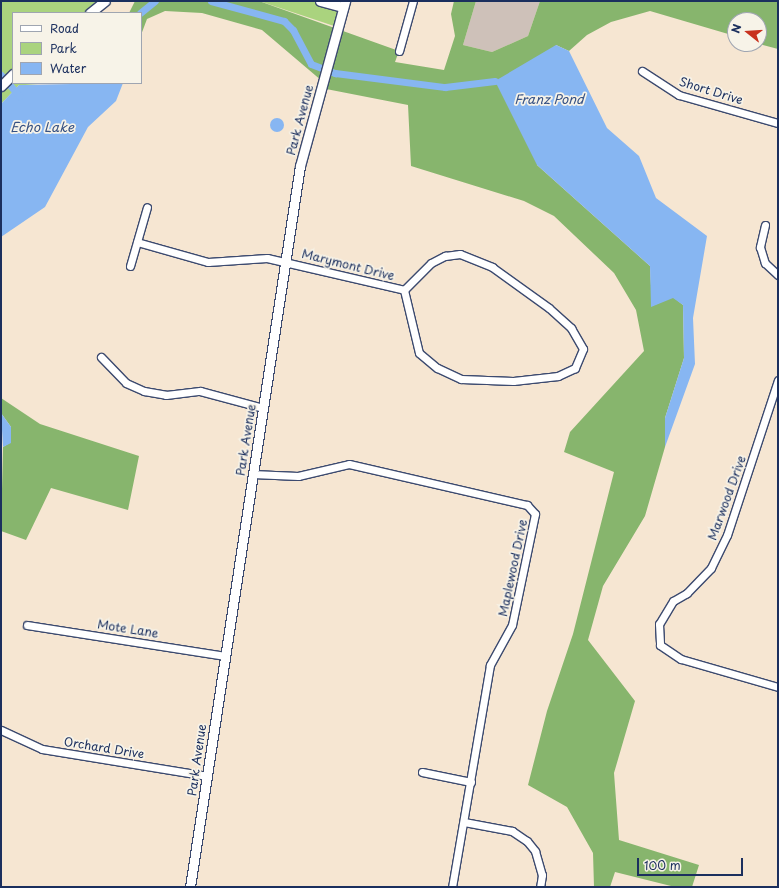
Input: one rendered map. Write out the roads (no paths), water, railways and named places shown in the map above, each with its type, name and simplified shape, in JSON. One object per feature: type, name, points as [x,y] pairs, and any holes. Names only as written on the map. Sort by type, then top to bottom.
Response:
[{"type":"street","points":[[91,12],[105,1]]},
{"type":"street","points":[[320,1],[344,4]]},
{"type":"street","points":[[399,51],[413,1]]},
{"type":"street","name":"Park Avenue","points":[[190,887],[252,474],[287,262],[300,166],[344,4]]},
{"type":"street","name":"Short Drive","points":[[642,71],[679,95],[778,123]]},
{"type":"street","points":[[1,86],[12,75]]},
{"type":"street","points":[[130,266],[147,207]]},
{"type":"street","points":[[765,226],[762,252],[765,263],[778,275]]},
{"type":"street","name":"Marymont Drive","points":[[137,242],[208,262],[267,258],[404,290]]},
{"type":"street","name":"Marymont Drive","points":[[460,254],[492,267],[549,308],[571,328],[582,349],[575,368],[558,376],[513,381],[461,379],[437,368],[419,354],[404,290],[431,263],[445,256],[460,254]]},
{"type":"street","points":[[101,357],[126,383],[144,391],[166,395],[200,391],[263,408]]},
{"type":"street","name":"Marwood Drive","points":[[778,380],[727,535],[711,568],[687,593],[673,601],[659,624],[660,645],[681,660],[778,687]]},
{"type":"street","name":"Maplewood Drive","points":[[252,474],[298,476],[349,464],[527,505],[535,514],[512,625],[490,665],[452,887]]},
{"type":"street","name":"Mote Lane","points":[[27,625],[224,656]]},
{"type":"street","name":"Orchard Drive","points":[[1,730],[42,749],[206,776]]},
{"type":"street","points":[[422,772],[471,782]]},
{"type":"street","points":[[464,822],[512,831],[527,841],[535,851],[542,875],[540,887]]},
{"type":"water","name":"Franz Pond","points":[[556,45],[569,51],[607,128],[639,156],[656,198],[707,236],[693,318],[695,364],[665,447],[665,418],[684,358],[683,305],[673,298],[651,307],[650,266],[537,165],[495,81]]},
{"type":"water","name":"Echo Lake","points":[[123,84],[116,101],[88,127],[45,207],[1,237],[1,104],[19,85]]},
{"type":"water","points":[[274,118],[280,118],[284,122],[284,128],[280,132],[274,132],[270,128],[270,122]]},
{"type":"water","points":[[1,413],[11,427],[11,443],[3,447]]},
{"type":"waterway","points":[[141,12],[155,1]]},
{"type":"waterway","points":[[211,1],[284,21],[293,30],[311,64],[335,73],[445,87],[495,81]]},
{"type":"waterway","points":[[1,75],[19,96]]}]
